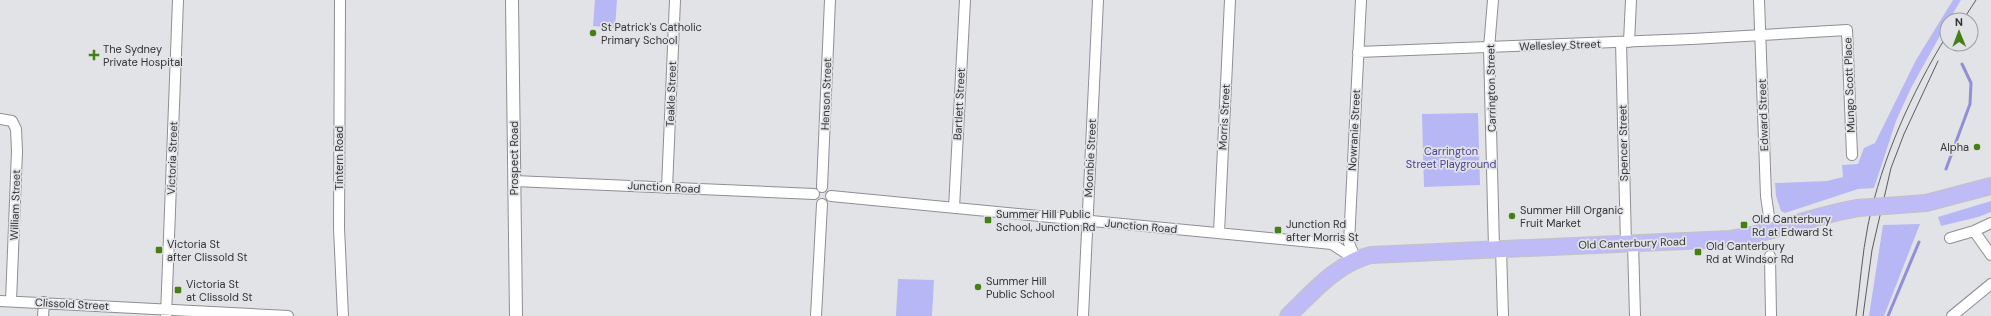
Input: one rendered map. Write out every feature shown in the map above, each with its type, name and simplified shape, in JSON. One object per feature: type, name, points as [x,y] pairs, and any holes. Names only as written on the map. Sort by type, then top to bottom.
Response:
[{"type":"main road","name":"Old Canterbury Road","points":[[1288,316],[1339,270],[1356,260],[1378,254],[1730,239],[1750,236],[1826,214],[1858,208],[1926,203],[1991,186]]},
{"type":"street","name":"Victoria Street","points":[[167,312],[178,0]]},
{"type":"street","name":"Tintern Road","points":[[340,0],[339,220],[343,316]]},
{"type":"street","name":"Prospect Road","points":[[512,0],[516,316]]},
{"type":"street","name":"Teakle Street","points":[[667,188],[675,0]]},
{"type":"street","name":"Henson Street","points":[[822,187],[830,0]]},
{"type":"street","name":"Bartlett Street","points":[[954,208],[964,0]]},
{"type":"street","name":"Moonbie Street","points":[[1083,316],[1098,0]]},
{"type":"street","name":"Morris Street","points":[[1219,233],[1230,0]]},
{"type":"street","name":"Nowranie Street","points":[[1356,260],[1348,243],[1361,0]]},
{"type":"street","name":"Carrington Street","points":[[1493,0],[1489,48],[1498,248],[1503,316]]},
{"type":"street","name":"Spencer Street","points":[[1631,0],[1625,42],[1629,243],[1635,316]]},
{"type":"street","name":"Edward Street","points":[[1760,0],[1766,196],[1771,230]]},
{"type":"street","name":"Mungo Scott Place","points":[[1761,35],[1847,30],[1852,155]]},
{"type":"street","name":"Wellesley Street","points":[[1358,52],[1489,48],[1761,35]]},
{"type":"street","name":"William Street","points":[[0,119],[12,121],[16,129],[17,151],[11,301]]},
{"type":"street","name":"Junction Road","points":[[514,181],[814,194]]},
{"type":"street","points":[[822,187],[828,189],[831,196],[827,203],[822,204],[816,201],[814,194],[818,188],[822,187]]},
{"type":"street","name":"Junction Road","points":[[831,196],[1332,244],[1336,242],[1348,243]]},
{"type":"street","points":[[816,316],[822,204]]},
{"type":"street","points":[[1950,238],[1974,231],[1991,223]]},
{"type":"street","points":[[1974,231],[1991,255]]},
{"type":"street","name":"Junction Road","points":[[1332,244],[1356,260]]},
{"type":"street","points":[[1770,256],[1771,316]]},
{"type":"street","points":[[1952,316],[1991,284]]},
{"type":"street","name":"Clissold Street","points":[[0,300],[167,312],[288,316]]},
{"type":"street","points":[[43,316],[44,302]]},
{"type":"green space","points":[[595,0],[617,0],[615,28],[593,26]]},
{"type":"green space","points":[[1953,0],[1961,0],[1954,12],[1946,12]]},
{"type":"green space","points":[[1939,23],[1939,37],[1911,88],[1896,121],[1874,188],[1858,189],[1785,213],[1781,211],[1776,196],[1775,183],[1827,181],[1843,177],[1842,165],[1858,164],[1864,148],[1875,143],[1916,60]]},
{"type":"green space","name":"Carrington Street Playground","points":[[1478,113],[1480,185],[1424,187],[1422,114]]},
{"type":"green space","points":[[1991,201],[1991,212],[1978,217],[1941,226],[1938,217]]},
{"type":"green space","points":[[1920,224],[1884,316],[1869,316],[1883,225]]},
{"type":"green space","points":[[898,279],[934,280],[932,316],[896,316]]},
{"type":"waterway","points":[[1946,169],[1970,104],[1971,83],[1962,64]]},
{"type":"waterway","points":[[1888,316],[1919,242]]},
{"type":"tram line","points":[[1968,12],[1976,0]]},
{"type":"tram line","points":[[1856,316],[1866,236],[1881,175],[1899,127],[1910,103],[1939,49]]},
{"type":"tram line","points":[[1863,316],[1872,250],[1891,168],[1904,134],[1938,61]]},
{"type":"place","name":"St Patrick's Catholic Primary School","points":[[593,33]]},
{"type":"place","name":"The Sydney Private Hospital","points":[[94,55]]},
{"type":"place","name":"Alpha","points":[[1977,147]]},
{"type":"place","name":"Summer Hill Organic Fruit Market","points":[[1512,216]]},
{"type":"place","name":"Summer Hill Public School, Junction Rd","points":[[988,220]]},
{"type":"place","name":"Old Canterbury Rd at Edward St","points":[[1744,225]]},
{"type":"place","name":"Junction Rd after Morris St","points":[[1278,230]]},
{"type":"place","name":"Victoria St after Clissold St","points":[[159,250]]},
{"type":"place","name":"Old Canterbury Rd at Windsor Rd","points":[[1698,252]]},
{"type":"place","name":"Summer Hill Public School","points":[[978,287]]},
{"type":"place","name":"Victoria St at Clissold St","points":[[178,290]]}]
